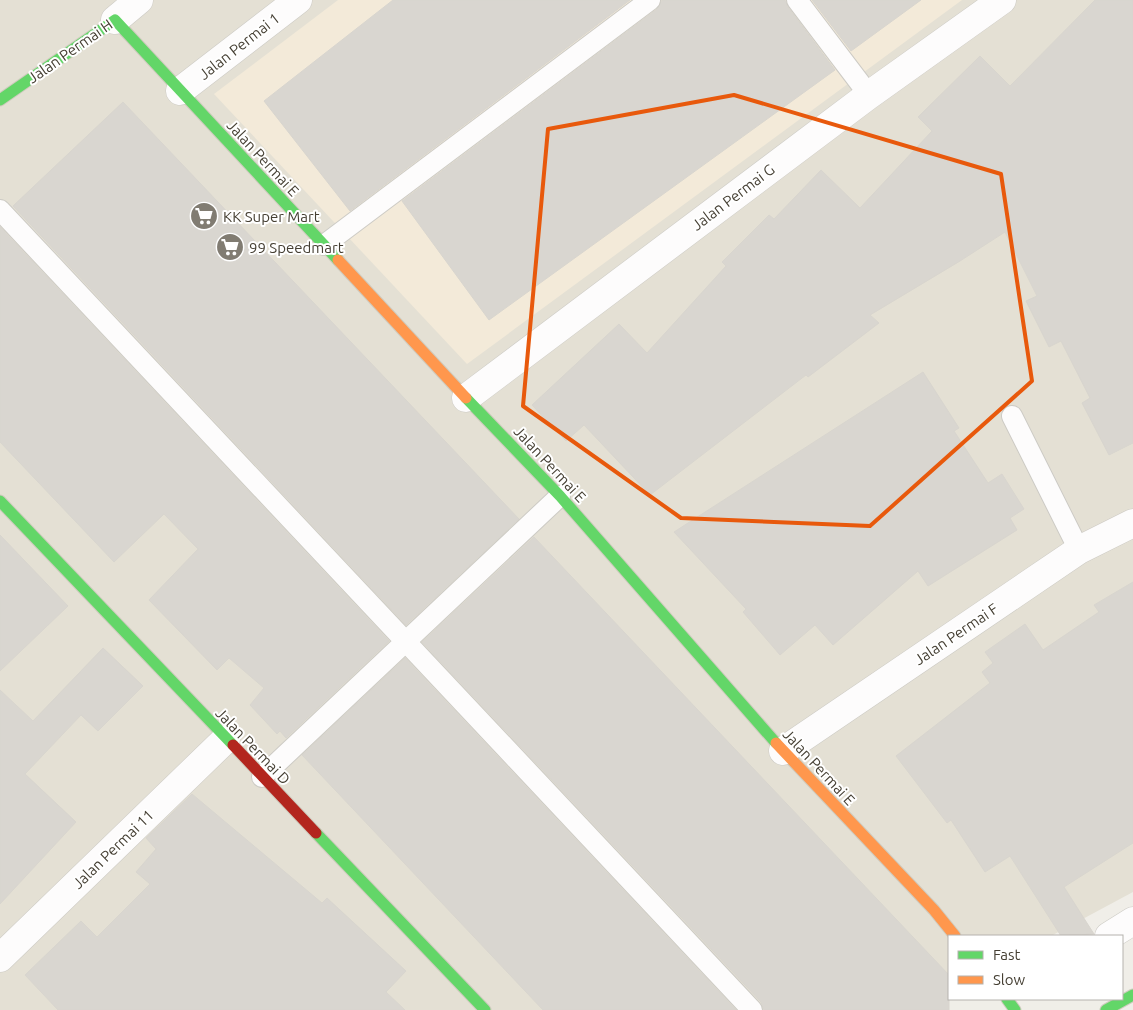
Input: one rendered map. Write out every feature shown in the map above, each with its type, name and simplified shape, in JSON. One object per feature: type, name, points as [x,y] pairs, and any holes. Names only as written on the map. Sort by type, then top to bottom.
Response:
[{"type":"main road","name":"Jalan Permai E","points":[[114,20],[466,398],[560,496],[783,751],[934,910],[954,935]]},
{"type":"main road","name":"Jalan Permai H","points":[[4,92],[114,20]]},
{"type":"main road","name":"Jalan Permai D","points":[[0,502],[226,738],[473,1006]]},
{"type":"main road","points":[[1106,1010],[1133,995]]},
{"type":"street","name":"Jalan Permai H","points":[[114,20],[139,0]]},
{"type":"street","name":"Jalan Permai 1","points":[[180,91],[298,0]]},
{"type":"street","name":"Jalan Permai G","points":[[466,398],[869,95],[1002,0]]},
{"type":"street","name":"Jalan Permai F","points":[[783,751],[1079,550],[1133,523]]},
{"type":"street","name":"Jalan Permai 11","points":[[0,958],[226,738]]},
{"type":"street","points":[[1111,935],[1133,921]]},
{"type":"lane","points":[[324,246],[650,0]]},
{"type":"lane","points":[[797,0],[869,95]]},
{"type":"lane","points":[[0,210],[752,1010]]},
{"type":"lane","points":[[1012,416],[1079,550]]},
{"type":"lane","points":[[262,777],[560,496]]},
{"type":"highlighted area","points":[[734,95],[1001,174],[1032,381],[870,526],[681,518],[523,406],[548,129]]},
{"type":"shaded area","points":[[0,0],[1133,0],[1133,892],[1053,935],[948,935],[948,992],[927,1010],[0,1010]]},
{"type":"shaded area","points":[[338,0],[962,0],[467,364],[214,94]]},
{"type":"building","points":[[393,0],[630,0],[350,211],[264,101]]},
{"type":"building","points":[[662,0],[785,0],[788,7],[835,70],[489,320],[402,201],[657,9]]},
{"type":"building","points":[[812,0],[921,0],[851,51]]},
{"type":"building","points":[[1095,0],[1133,0],[1133,443],[1109,455],[1082,403],[1090,398],[1061,341],[1049,347],[1026,301],[1037,296],[1005,232],[870,315],[879,323],[808,377],[806,375],[650,495],[584,425],[566,441],[532,405],[619,324],[647,353],[726,266],[722,262],[769,215],[774,219],[821,170],[860,208],[932,131],[918,117],[980,56],[1010,86]]},
{"type":"building","points":[[123,102],[519,519],[406,625],[13,206]]},
{"type":"building","points":[[0,227],[389,641],[286,738],[280,731],[277,734],[250,705],[264,688],[229,658],[217,670],[149,600],[198,549],[164,514],[114,562],[0,442]]},
{"type":"building","points":[[923,372],[959,428],[954,431],[988,483],[1002,474],[1024,509],[1010,518],[1017,530],[928,586],[918,571],[833,645],[815,625],[780,655],[743,612],[746,609],[674,532]]},
{"type":"building","points":[[0,535],[68,606],[0,671]]},
{"type":"building","points":[[534,537],[948,974],[949,1010],[764,1010],[761,1002],[422,642]]},
{"type":"building","points":[[1133,582],[1133,843],[1064,887],[1094,934],[1060,935],[1010,856],[985,872],[951,820],[947,823],[896,756],[990,683],[982,672],[993,663],[985,652],[1025,624],[1043,650],[1099,612],[1094,605]]},
{"type":"building","points":[[103,648],[143,686],[98,731],[81,715],[25,774],[76,822],[0,904],[0,690],[33,721]]},
{"type":"building","points":[[405,658],[736,1010],[543,1010],[302,755]]},
{"type":"building","points":[[192,794],[322,903],[327,898],[406,971],[386,992],[405,1010],[58,1010],[25,975],[81,921],[97,937],[150,884],[136,872],[156,849],[146,838]]},
{"type":"traffic: fast","points":[[0,100],[115,20],[338,260]]},
{"type":"traffic: fast","points":[[466,398],[560,496],[776,743]]},
{"type":"traffic: fast","points":[[0,501],[233,745]]},
{"type":"traffic: fast","points":[[316,833],[485,1010]]},
{"type":"traffic: fast","points":[[1106,1010],[1133,995]]},
{"type":"traffic: fast","points":[[1008,1000],[1015,1010]]},
{"type":"traffic: slow","points":[[338,260],[466,398]]},
{"type":"traffic: slow","points":[[776,743],[934,910],[954,935]]},
{"type":"traffic: jam","points":[[233,745],[316,833]]},
{"type":"place","name":"KK Super Mart","points":[[204,216]]},
{"type":"place","name":"99 Speedmart","points":[[230,247]]}]
